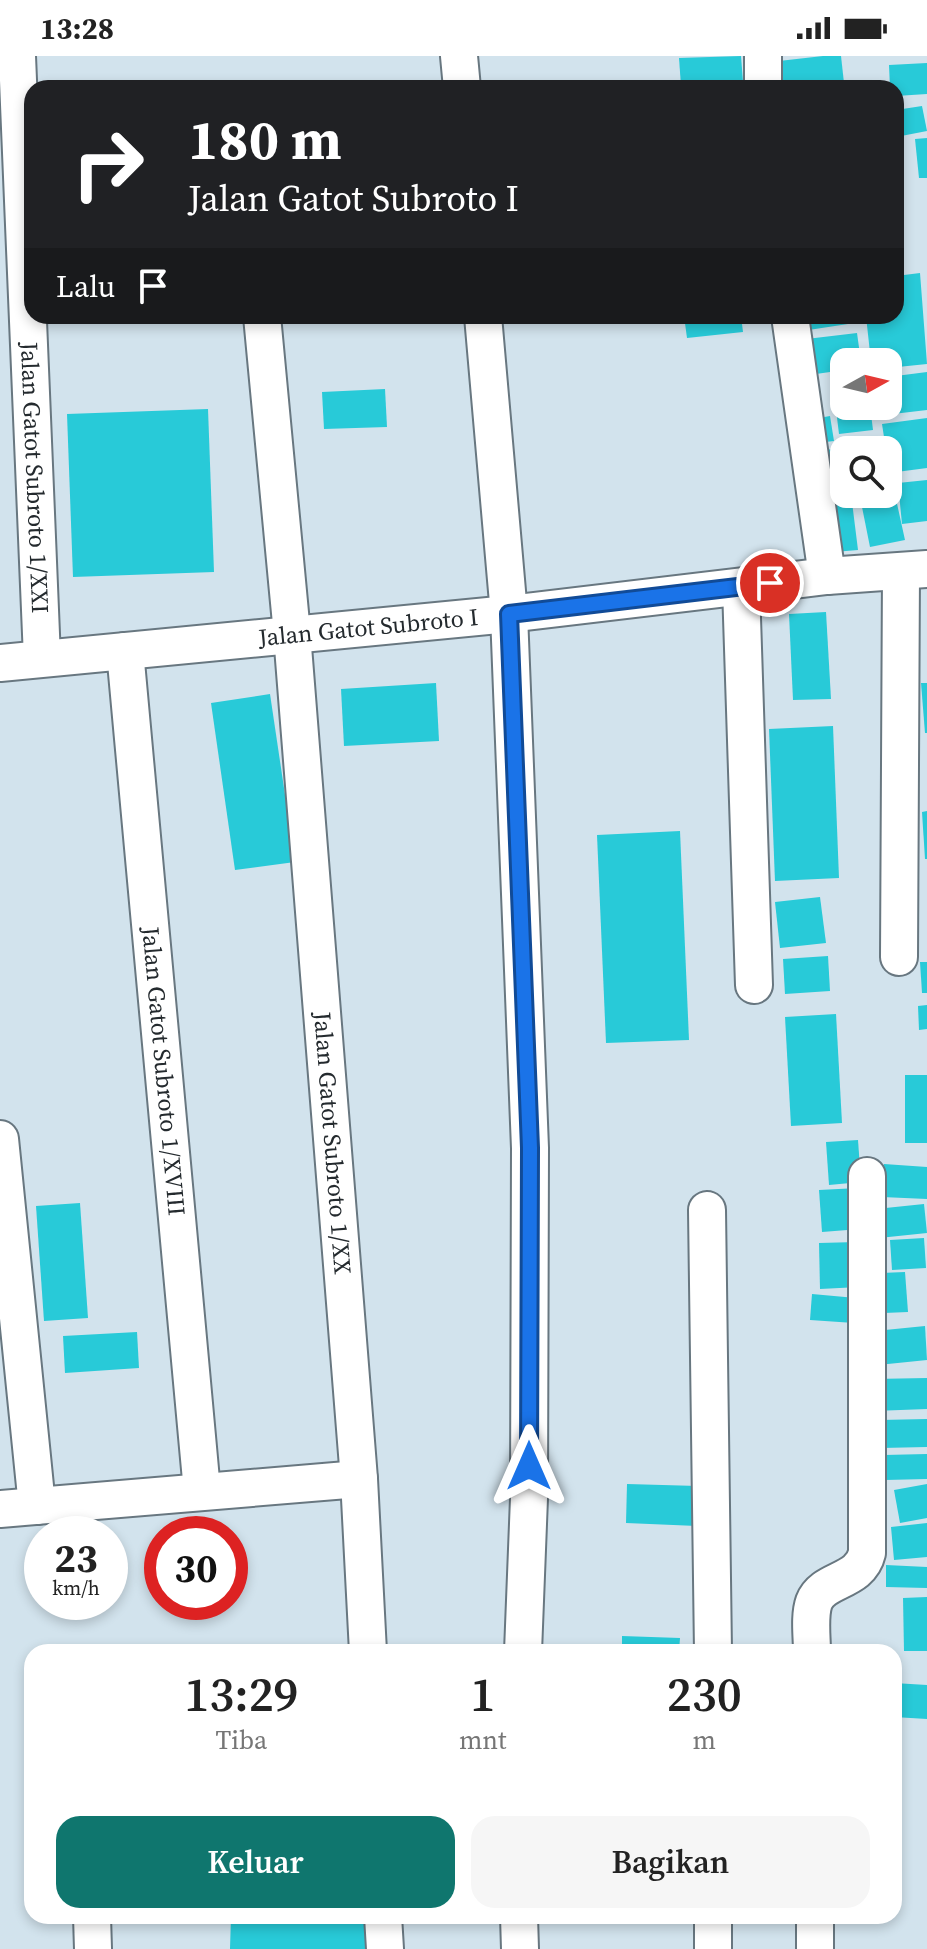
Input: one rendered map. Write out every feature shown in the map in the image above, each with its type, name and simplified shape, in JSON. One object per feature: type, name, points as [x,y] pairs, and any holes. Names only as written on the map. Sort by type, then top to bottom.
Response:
[{"type":"street","name":"Jalan Gatot Subroto 1/XXI","points":[[17,56],[24,225]]},
{"type":"street","points":[[459,56],[461,80]]},
{"type":"street","points":[[763,56],[763,80]]},
{"type":"street","name":"Jalan Gatot Subroto 1/XXI","points":[[28,324],[42,658]]},
{"type":"street","name":"Jalan Gatot Subroto 1/XX","points":[[263,324],[292,634],[359,1479],[368,1644]]},
{"type":"street","points":[[484,324],[509,614],[530,1148],[529,1498],[523,1644]]},
{"type":"street","points":[[791,324],[827,576]]},
{"type":"street","name":"Jalan Gatot Subroto I","points":[[0,663],[509,614],[827,576],[914,570]]},
{"type":"street","points":[[899,957],[914,570]]},
{"type":"street","points":[[741,587],[754,985]]},
{"type":"street","name":"Jalan Gatot Subroto 1/XVIII","points":[[125,651],[202,1491]]},
{"type":"street","points":[[0,1139],[37,1506]]},
{"type":"street","points":[[812,1644],[813,1604],[818,1593],[858,1570],[865,1563],[867,1553],[867,1176]]},
{"type":"street","points":[[707,1210],[713,1644]]},
{"type":"street","points":[[0,1509],[359,1479]]},
{"type":"street","points":[[92,1924],[93,1949]]},
{"type":"street","points":[[383,1924],[385,1949]]},
{"type":"street","points":[[519,1924],[520,1949]]},
{"type":"street","points":[[713,1924],[713,1949]]},
{"type":"street","points":[[815,1924],[815,1949]]},
{"type":"building","points":[[741,56],[743,80],[681,80],[679,58]]},
{"type":"building","points":[[841,56],[844,80],[781,80],[779,61]]},
{"type":"building","points":[[927,63],[927,94],[904,95],[904,80],[890,80],[889,65]]},
{"type":"building","points":[[922,106],[927,131],[904,135],[904,109]]},
{"type":"building","points":[[927,138],[927,178],[919,178],[915,139]]},
{"type":"building","points":[[920,273],[927,364],[902,367],[902,348],[869,348],[867,324],[904,324],[904,275]]},
{"type":"building","points":[[685,324],[742,324],[743,332],[687,338]]},
{"type":"building","points":[[801,324],[848,324],[802,331]]},
{"type":"building","points":[[857,333],[859,348],[830,348],[830,372],[802,376],[798,340]]},
{"type":"building","points":[[927,372],[927,410],[902,413],[902,375]]},
{"type":"building","points":[[385,389],[387,427],[324,429],[322,392]]},
{"type":"building","points":[[208,409],[214,572],[73,577],[67,414]]},
{"type":"building","points":[[830,416],[833,436],[830,436],[830,441],[817,443],[813,419]]},
{"type":"building","points":[[927,418],[927,468],[902,471],[902,436],[884,436],[882,424]]},
{"type":"building","points":[[837,420],[872,420],[873,430],[839,434]]},
{"type":"building","points":[[830,449],[830,493],[821,495],[814,452]]},
{"type":"building","points":[[927,480],[927,521],[902,524],[902,483]]},
{"type":"building","points":[[829,505],[830,508],[853,508],[858,550],[834,552]]},
{"type":"building","points":[[862,508],[898,508],[905,540],[870,547]]},
{"type":"building","points":[[826,612],[831,699],[793,700],[789,614]]},
{"type":"building","points":[[436,683],[439,741],[344,746],[341,689]]},
{"type":"building","points":[[921,683],[927,683],[927,733],[925,733]]},
{"type":"building","points":[[270,694],[295,862],[235,870],[211,703]]},
{"type":"building","points":[[833,726],[839,878],[775,881],[769,729]]},
{"type":"building","points":[[927,811],[927,859],[925,859],[922,812]]},
{"type":"building","points":[[680,831],[689,1040],[606,1043],[597,835]]},
{"type":"building","points":[[820,897],[826,943],[780,948],[775,902]]},
{"type":"building","points":[[828,956],[830,991],[785,994],[783,959]]},
{"type":"building","points":[[920,962],[927,962],[927,993],[922,993]]},
{"type":"building","points":[[927,1005],[927,1029],[919,1030],[918,1006]]},
{"type":"building","points":[[836,1014],[842,1123],[791,1126],[785,1017]]},
{"type":"building","points":[[905,1075],[927,1075],[927,1143],[905,1143]]},
{"type":"building","points":[[858,1140],[861,1182],[829,1185],[826,1142]]},
{"type":"building","points":[[884,1164],[927,1167],[927,1199],[882,1197]]},
{"type":"building","points":[[858,1188],[860,1229],[822,1232],[819,1190]]},
{"type":"building","points":[[80,1203],[88,1318],[44,1321],[36,1206]]},
{"type":"building","points":[[924,1204],[927,1233],[879,1238],[876,1209]]},
{"type":"building","points":[[924,1238],[926,1268],[892,1270],[890,1240]]},
{"type":"building","points":[[857,1242],[859,1287],[820,1289],[819,1243]]},
{"type":"building","points":[[905,1272],[908,1312],[884,1313],[881,1273]]},
{"type":"building","points":[[812,1294],[856,1298],[854,1323],[810,1320]]},
{"type":"building","points":[[925,1326],[927,1360],[878,1365],[875,1331]]},
{"type":"building","points":[[137,1332],[139,1368],[65,1373],[63,1336]]},
{"type":"building","points":[[927,1378],[927,1409],[874,1411],[873,1379]]},
{"type":"building","points":[[927,1419],[927,1447],[881,1448],[880,1420]]},
{"type":"building","points":[[927,1454],[927,1479],[885,1480],[884,1455]]},
{"type":"building","points":[[627,1484],[698,1486],[697,1526],[626,1523]]},
{"type":"building","points":[[927,1484],[927,1518],[900,1523],[894,1490]]},
{"type":"building","points":[[927,1523],[927,1557],[894,1560],[891,1527]]},
{"type":"building","points":[[886,1565],[927,1567],[927,1588],[886,1587]]},
{"type":"building","points":[[927,1597],[927,1651],[904,1651],[903,1598]]},
{"type":"building","points":[[622,1636],[680,1638],[680,1644],[622,1644]]},
{"type":"building","points":[[902,1683],[927,1685],[927,1719],[902,1717]]},
{"type":"building","points":[[231,1924],[371,1924],[370,1949],[230,1949]]},
{"type":"route","points":[[529,1466],[530,1148],[509,614],[770,583]]}]
